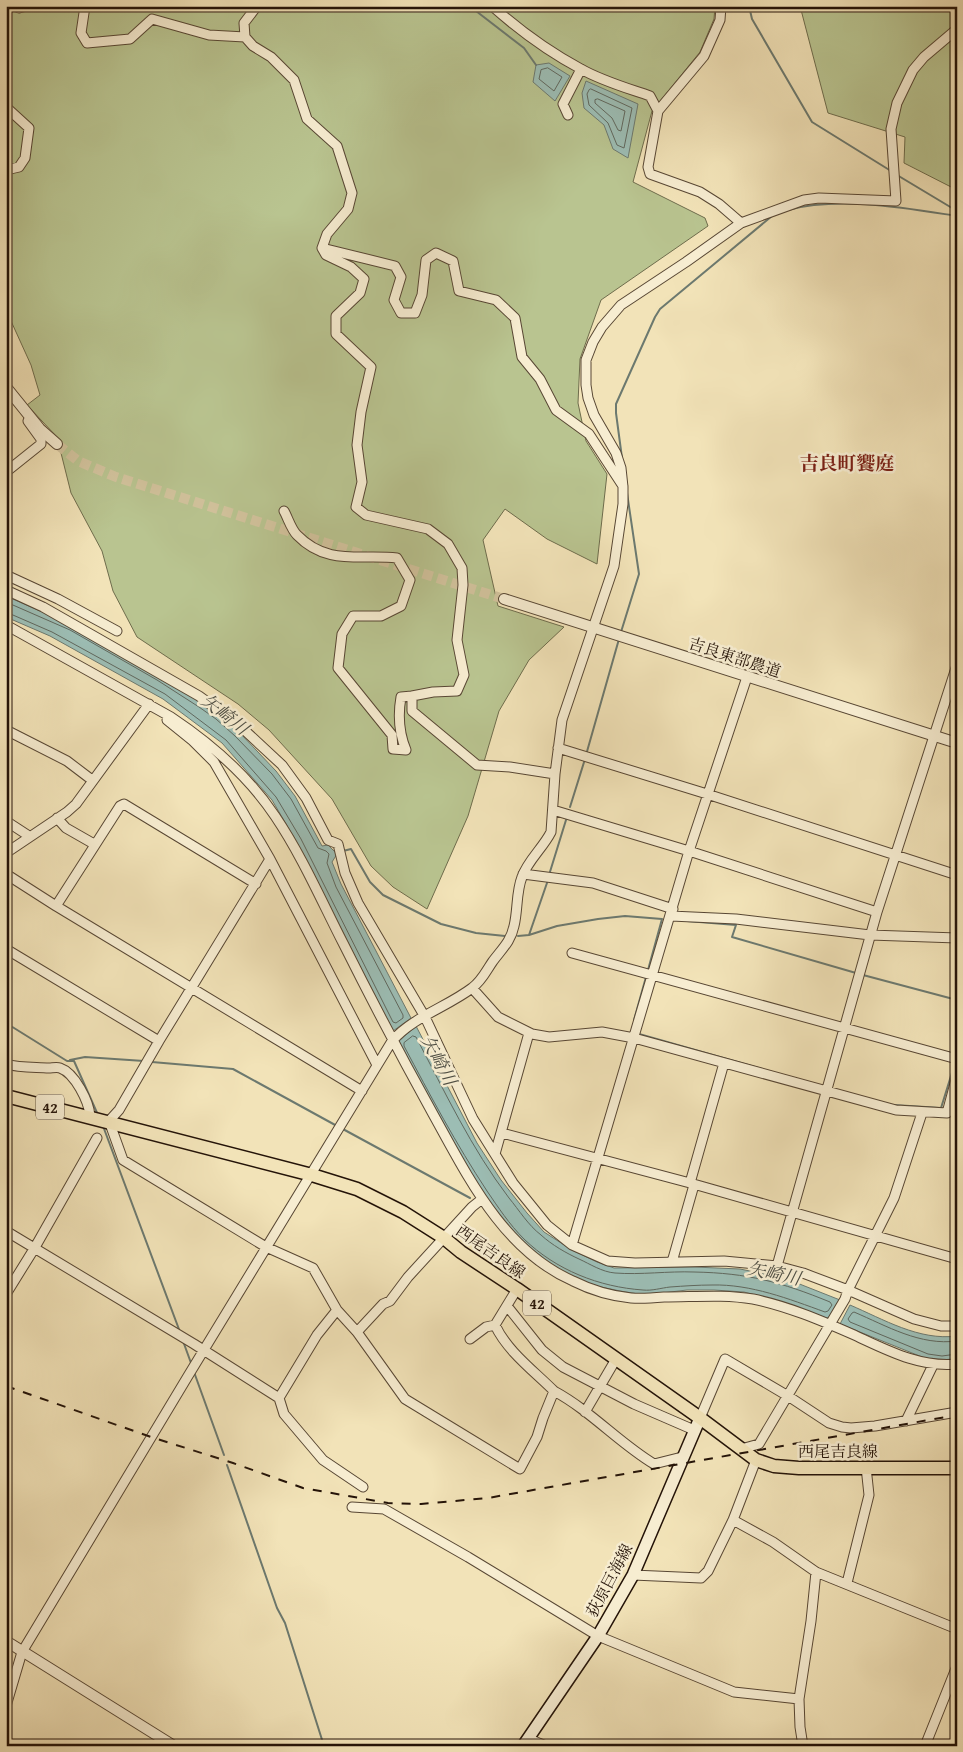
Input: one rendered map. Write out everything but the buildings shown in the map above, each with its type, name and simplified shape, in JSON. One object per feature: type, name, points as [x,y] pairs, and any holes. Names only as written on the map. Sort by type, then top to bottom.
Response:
[{"type":"main road","name":"西尾吉良線","points":[[6,1096],[109,1121],[312,1175],[357,1189],[404,1212],[444,1238],[460,1252],[517,1289],[700,1418],[756,1460],[774,1466],[799,1468],[957,1468]]},
{"type":"main road","name":"荻原巨海線","points":[[526,1742],[598,1636],[633,1575],[700,1418]]},
{"type":"street","points":[[14,6],[19,8],[26,6]]},
{"type":"street","points":[[85,6],[81,33],[87,43],[130,39],[152,19],[209,34],[245,36]]},
{"type":"street","points":[[257,6],[244,23],[245,36],[253,46],[270,58],[294,80],[307,119],[337,146],[352,193],[348,209],[327,234],[322,248],[326,255],[351,267],[364,279],[360,293],[336,316],[336,334],[371,368],[361,412],[357,445],[362,482],[356,507],[366,515],[428,529],[448,544],[462,568],[463,586],[457,640],[464,675],[458,691],[433,692],[401,697],[399,708],[402,739],[406,750],[393,749],[392,735],[338,668],[342,634],[353,616],[381,616],[401,606],[410,580],[397,558],[383,556],[345,558],[318,551],[296,534],[284,511]]},
{"type":"street","points":[[492,6],[514,26],[581,69],[650,96],[658,111]]},
{"type":"street","points":[[721,6],[720,20],[704,56],[658,111],[648,167],[650,174],[700,192],[719,204],[741,223]]},
{"type":"street","points":[[6,1706],[22,1652],[377,1065],[395,1038],[472,988],[485,975],[510,940],[522,874],[551,832],[555,774],[562,720],[614,566],[623,487],[621,468],[616,453],[594,415],[588,398],[585,372],[586,360],[593,342],[602,327],[621,305],[741,223],[804,200],[819,198],[896,200],[891,129],[896,103],[913,70],[924,57],[957,29]]},
{"type":"street","points":[[568,115],[563,104],[581,69]]},
{"type":"street","points":[[6,107],[29,128],[25,158],[19,167],[6,170]]},
{"type":"street","points":[[322,248],[395,266],[401,277],[394,300],[401,313],[415,313],[422,294],[426,260],[436,254],[453,261],[459,291],[496,300],[515,318],[522,357],[540,378],[556,410],[589,434],[623,487]]},
{"type":"street","points":[[6,387],[40,429],[56,444]]},
{"type":"street","points":[[6,472],[41,444],[41,439],[26,419],[26,412]]},
{"type":"street","points":[[6,575],[58,599],[117,631]]},
{"type":"street","points":[[6,590],[44,607],[199,696],[240,726],[282,765],[306,798],[328,840],[338,844],[345,872],[358,903],[425,1017],[473,1119],[513,1183],[547,1225],[572,1245],[608,1261],[635,1263],[724,1261],[777,1266],[848,1290],[914,1319],[941,1326],[957,1325]]},
{"type":"street","name":"吉良東部農道","points":[[504,599],[957,743]]},
{"type":"street","points":[[6,625],[190,730],[247,781],[273,813],[298,853],[482,1199],[508,1232],[534,1258],[552,1270],[590,1288],[633,1298],[715,1295],[753,1299],[832,1322],[904,1358],[933,1365],[957,1364]]},
{"type":"street","points":[[777,1266],[870,935],[957,665]]},
{"type":"street","points":[[572,1245],[689,851],[747,677]]},
{"type":"street","points":[[412,696],[412,711],[477,766],[510,767],[555,774]]},
{"type":"street","points":[[6,853],[76,804],[147,706]]},
{"type":"street","points":[[147,706],[193,741],[214,762],[270,859],[377,1065]]},
{"type":"street","points":[[6,730],[67,761],[92,780]]},
{"type":"street","points":[[558,748],[708,794],[957,875]]},
{"type":"street","points":[[56,906],[94,844],[120,806],[124,804],[256,884]]},
{"type":"street","points":[[553,810],[689,851],[877,912]]},
{"type":"street","points":[[57,818],[66,828],[94,844]]},
{"type":"street","points":[[6,821],[29,836]]},
{"type":"street","points":[[270,859],[119,1110],[109,1121],[123,1160],[266,1247],[313,1268],[337,1310],[357,1332],[405,1399],[520,1469],[537,1437],[554,1391]]},
{"type":"street","points":[[6,874],[362,1091]]},
{"type":"street","points":[[522,874],[593,883],[672,912],[870,935],[957,938]]},
{"type":"street","points":[[6,949],[159,1041]]},
{"type":"street","points":[[572,953],[957,1059]]},
{"type":"street","points":[[472,988],[498,1017],[530,1033],[549,1037],[602,1032],[634,1038],[896,1110],[957,1115]]},
{"type":"street","points":[[495,1154],[530,1033]]},
{"type":"street","points":[[6,1064],[61,1068],[74,1079],[89,1107],[91,1117]]},
{"type":"street","points":[[672,1262],[724,1064]]},
{"type":"street","points":[[947,1113],[957,1076]]},
{"type":"street","points":[[740,1449],[759,1444],[846,1299],[848,1290],[894,1198],[922,1113]]},
{"type":"street","points":[[502,1133],[692,1184],[957,1259]]},
{"type":"street","points":[[6,1294],[97,1138]]},
{"type":"street","points":[[357,1332],[382,1304],[390,1301],[444,1238],[482,1199]]},
{"type":"street","points":[[6,1232],[194,1344],[202,1355],[279,1398],[284,1414],[323,1460],[363,1487]]},
{"type":"street","points":[[470,1339],[486,1327],[495,1325],[517,1289]]},
{"type":"street","points":[[507,1306],[542,1350],[563,1367],[634,1404],[694,1430]]},
{"type":"street","points":[[279,1398],[317,1335],[337,1310]]},
{"type":"street","points":[[495,1325],[498,1332],[521,1359],[554,1391],[585,1412],[634,1452],[654,1464],[682,1457]]},
{"type":"street","points":[[585,1412],[616,1359]]},
{"type":"street","points":[[700,1418],[725,1359],[788,1396],[829,1423],[842,1426],[858,1428],[957,1412]]},
{"type":"street","points":[[906,1421],[933,1365]]},
{"type":"street","points":[[633,1575],[701,1578],[708,1572],[733,1520],[756,1460]]},
{"type":"street","points":[[847,1583],[868,1495],[866,1467]]},
{"type":"street","points":[[352,1507],[384,1509],[468,1557],[598,1636],[734,1692],[799,1700]]},
{"type":"street","points":[[733,1520],[773,1542],[816,1572],[957,1629]]},
{"type":"street","points":[[803,1746],[799,1700],[812,1621],[816,1572]]},
{"type":"street","points":[[6,1642],[174,1746]]},
{"type":"street","points":[[925,1746],[957,1666]]},
{"type":"street","points":[[526,1742],[546,1746]]},
{"type":"green space","points":[[6,6],[715,6],[714,19],[700,52],[652,111],[633,182],[705,218],[708,226],[601,300],[580,359],[578,403],[586,441],[607,474],[597,564],[547,539],[505,509],[483,540],[498,606],[564,627],[529,660],[499,711],[468,816],[427,909],[393,887],[371,866],[332,799],[269,730],[238,704],[137,637],[113,591],[102,551],[71,493],[57,437],[27,405],[40,395],[31,365],[11,321],[6,295]]},
{"type":"green space","points":[[800,6],[957,6],[957,190],[904,163],[905,137],[828,113]]},
{"type":"water","points":[[549,63],[570,76],[555,101],[533,82],[536,65]]},
{"type":"water","points":[[586,81],[638,104],[628,158],[613,149],[604,125],[584,108],[582,93]]},
{"type":"water","points":[[6,596],[72,625],[202,703],[239,732],[276,771],[295,796],[322,846],[328,845],[337,854],[332,862],[341,884],[411,1018],[393,1031],[296,841],[272,800],[222,743],[163,699],[50,636],[6,617]]},
{"type":"water","points":[[416,1026],[477,1143],[501,1180],[544,1232],[572,1250],[614,1268],[694,1267],[740,1269],[797,1283],[840,1300],[829,1319],[786,1303],[744,1292],[687,1290],[645,1295],[620,1291],[582,1283],[550,1265],[505,1226],[476,1183],[397,1043]]},
{"type":"water","points":[[850,1305],[915,1332],[943,1337],[957,1336],[957,1358],[942,1361],[927,1359],[840,1324]]},
{"type":"waterway","points":[[454,6],[457,9],[476,11],[524,48],[536,65]]},
{"type":"waterway","points":[[749,6],[752,19],[812,122],[891,171]]},
{"type":"waterway","points":[[897,175],[957,211]]},
{"type":"waterway","points":[[788,210],[808,206],[851,204],[894,207],[957,216]]},
{"type":"waterway","points":[[622,458],[616,404],[655,317],[660,309],[772,216]]},
{"type":"waterway","points":[[621,632],[639,574],[627,493]]},
{"type":"waterway","points":[[586,755],[619,639]]},
{"type":"waterway","points":[[570,807],[585,759]]},
{"type":"waterway","points":[[549,875],[566,820]]},
{"type":"waterway","points":[[343,851],[351,849],[370,882],[383,895],[441,924],[476,933],[505,936]]},
{"type":"waterway","points":[[529,935],[548,880]]},
{"type":"waterway","points":[[518,936],[529,935],[557,926],[598,919],[625,916],[662,919]]},
{"type":"waterway","points":[[648,970],[662,919]]},
{"type":"waterway","points":[[687,921],[736,925],[732,937],[856,973]]},
{"type":"waterway","points":[[863,975],[957,1000]]},
{"type":"waterway","points":[[634,1020],[646,977]]},
{"type":"waterway","points":[[6,1023],[67,1061],[74,1061],[98,1115]]},
{"type":"waterway","points":[[639,1034],[762,1069]]},
{"type":"waterway","points":[[70,1060],[85,1057],[144,1061]]},
{"type":"waterway","points":[[152,1062],[233,1069],[337,1126]]},
{"type":"waterway","points":[[894,1105],[941,1108],[955,1063]]},
{"type":"waterway","points":[[103,1126],[180,1332]]},
{"type":"waterway","points":[[341,1128],[470,1198]]},
{"type":"waterway","points":[[183,1341],[191,1363]]},
{"type":"waterway","points":[[194,1372],[224,1455]]},
{"type":"waterway","points":[[227,1465],[277,1608],[285,1623],[324,1746]]},
{"type":"tunnel","points":[[57,444],[78,461],[116,477],[504,599]]},
{"type":"railway","points":[[6,1386],[303,1488],[388,1503],[421,1504],[488,1498],[957,1415]]},
{"type":"district","name":"吉良町饗庭","points":[[847,463]]},
{"type":"water label","name":"矢崎川","points":[[225,714]]},
{"type":"water label","name":"矢崎川","points":[[439,1060]]},
{"type":"water label","name":"矢崎川","points":[[774,1273]]}]
